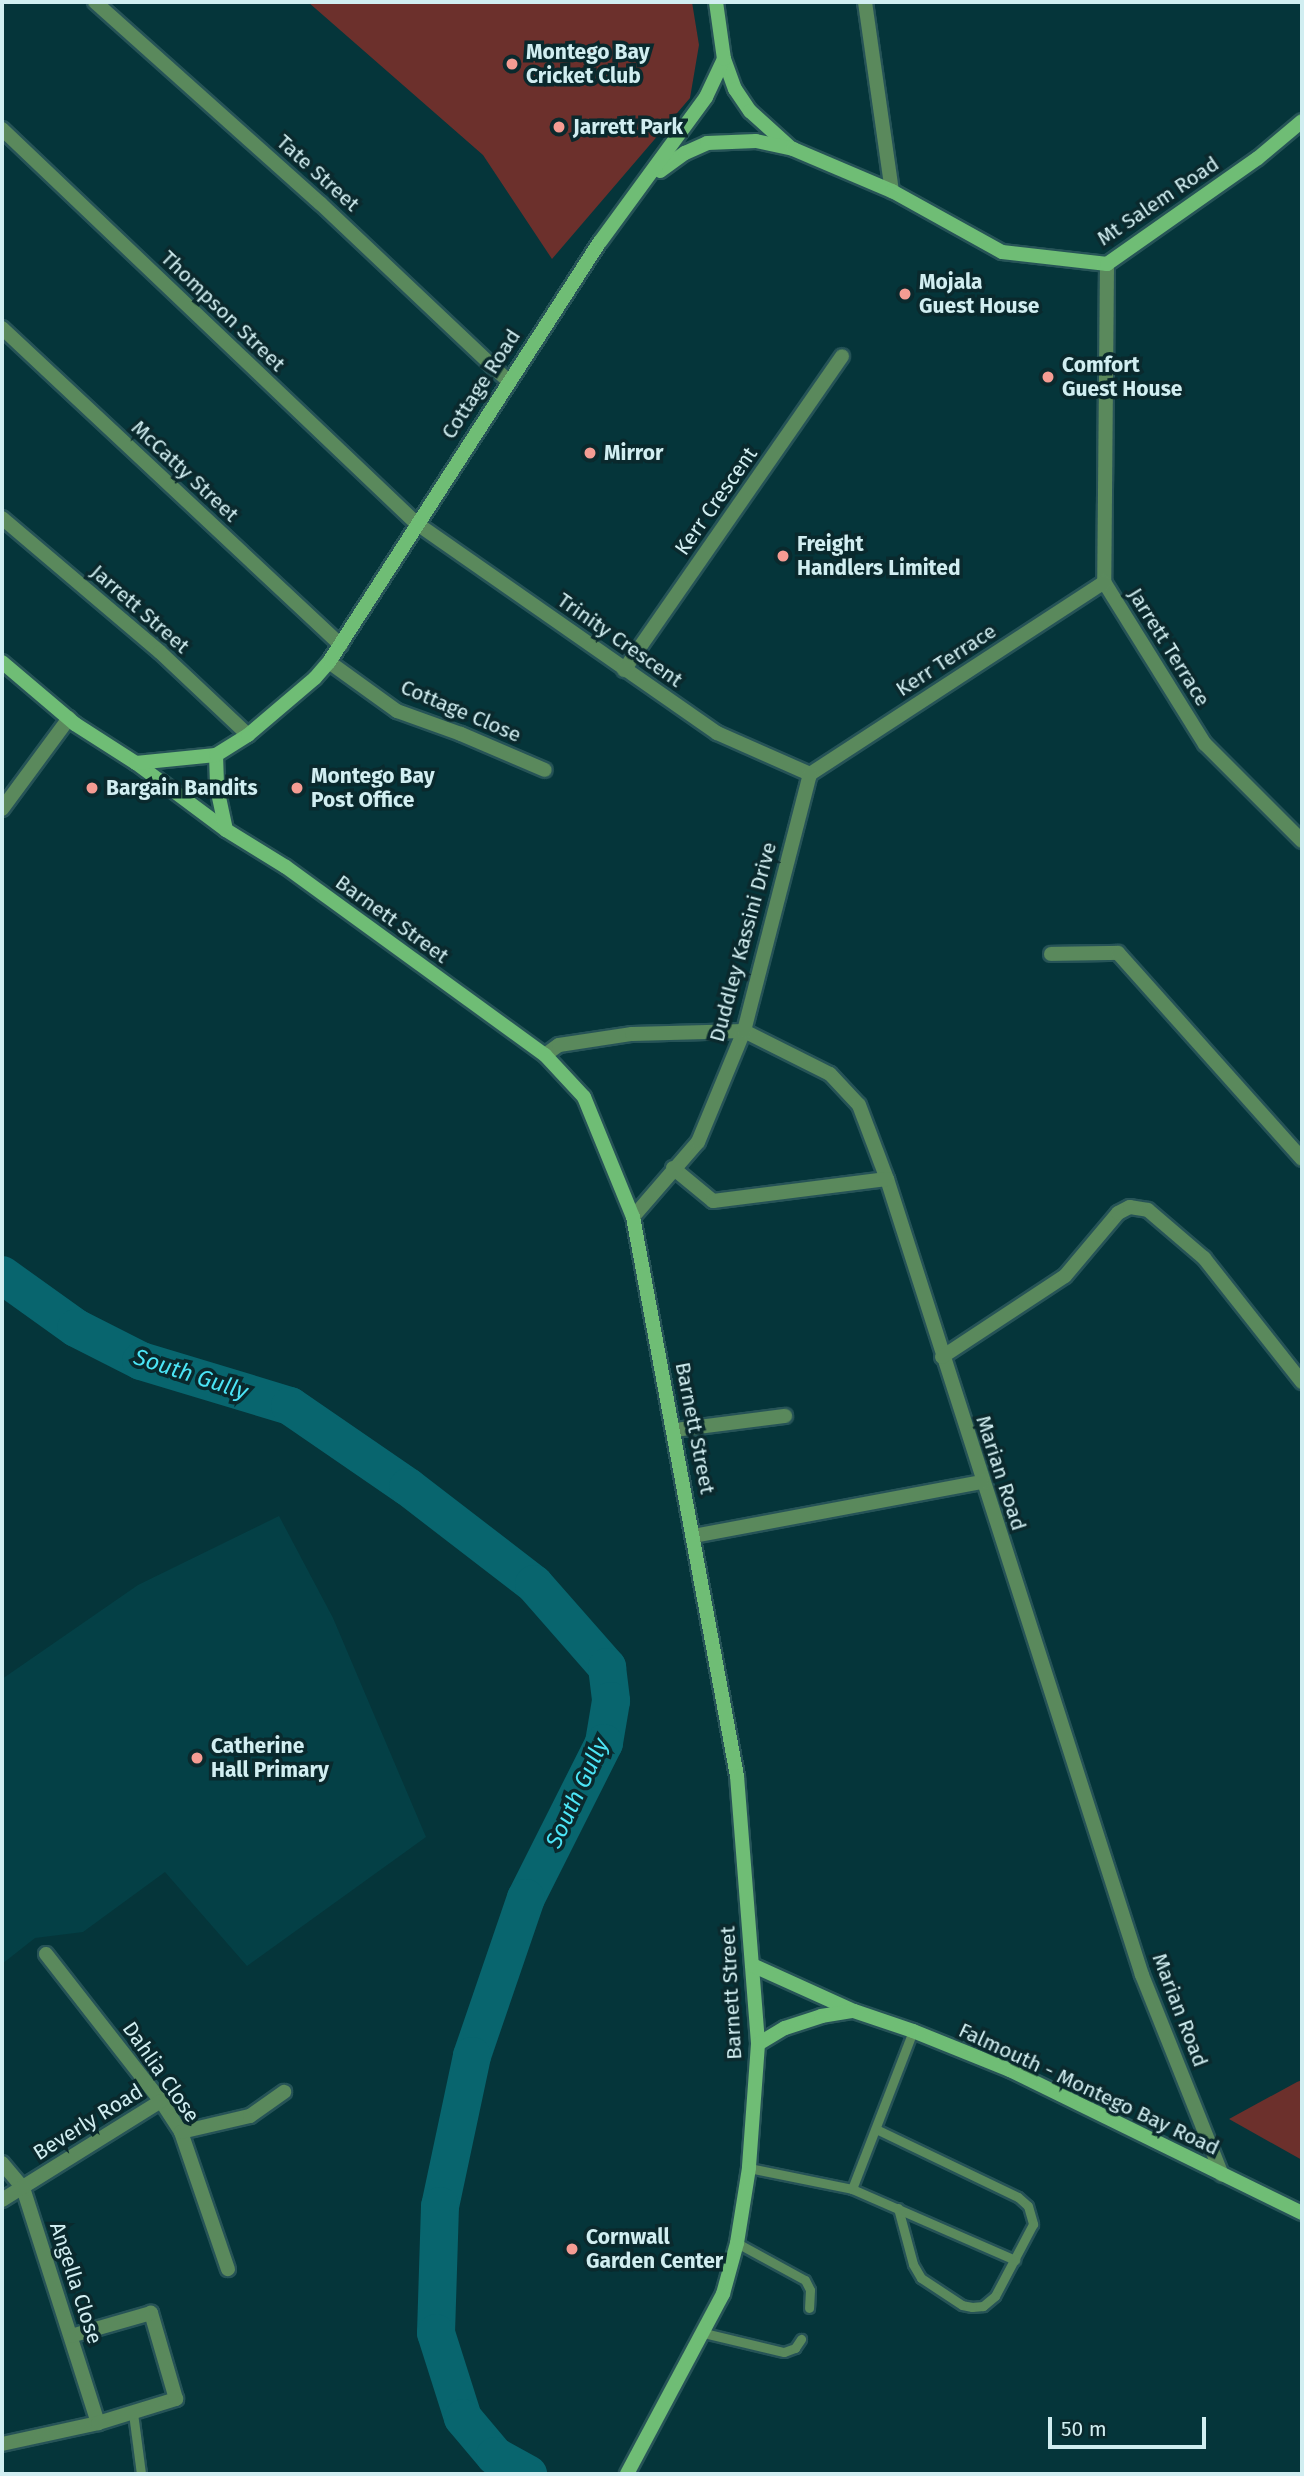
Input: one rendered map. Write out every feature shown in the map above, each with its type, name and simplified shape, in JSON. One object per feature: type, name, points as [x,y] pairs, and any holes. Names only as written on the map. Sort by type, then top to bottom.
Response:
[{"type":"main road","points":[[716,2],[724,59]]},
{"type":"main road","name":"Cottage Road","points":[[136,763],[216,755],[248,735],[315,678],[329,662],[416,523],[600,242],[706,97],[724,59]]},
{"type":"main road","name":"Mt Salem Road","points":[[724,59],[735,89],[750,111],[793,149]]},
{"type":"main road","name":"Mt Salem Road","points":[[647,180],[685,153],[707,143],[756,141],[793,149],[892,191],[1002,252],[1107,264],[1258,159],[1302,121]]},
{"type":"main road","name":"Barnett Street","points":[[2,662],[69,718],[136,763],[226,830],[286,867],[545,1055],[584,1097],[633,1217],[675,1430],[737,1776],[758,2044],[749,2168],[737,2243],[723,2294],[628,2472]]},
{"type":"main road","points":[[216,755],[217,788],[226,830]]},
{"type":"main road","name":"Falmouth - Montego Bay Road","points":[[752,1965],[854,2011],[913,2031],[1010,2070],[1302,2214]]},
{"type":"main road","points":[[758,2044],[785,2028],[821,2016],[854,2011]]},
{"type":"street","name":"Tate Street","points":[[95,2],[320,203],[508,381]]},
{"type":"street","points":[[865,2],[892,191]]},
{"type":"street","name":"Thompson Street","points":[[2,129],[416,523]]},
{"type":"street","name":"Jarrett Terrace","points":[[1107,264],[1104,582],[1205,744],[1302,841]]},
{"type":"street","name":"McCatty Street","points":[[2,328],[341,645]]},
{"type":"street","name":"Kerr Crescent","points":[[624,670],[842,356]]},
{"type":"street","name":"Jarrett Street","points":[[2,518],[160,652],[248,735]]},
{"type":"street","name":"Trinity Crescent","points":[[416,523],[717,733],[810,774]]},
{"type":"street","name":"Kerr Terrace","points":[[810,774],[1104,582]]},
{"type":"street","name":"Cottage Close","points":[[329,662],[397,711],[461,734],[545,770]]},
{"type":"street","points":[[2,810],[69,718]]},
{"type":"street","name":"Duddley Kassini Drive","points":[[633,1217],[698,1142],[744,1031],[810,774]]},
{"type":"street","points":[[1051,954],[1118,953],[1302,1159]]},
{"type":"street","name":"Marian Road","points":[[545,1055],[559,1045],[632,1034],[744,1031],[830,1074],[859,1105],[887,1179],[1142,1975],[1222,2175]]},
{"type":"street","points":[[673,1168],[713,1201],[887,1179]]},
{"type":"street","points":[[942,1357],[1065,1276],[1118,1213],[1130,1207],[1148,1210],[1204,1258],[1302,1382]]},
{"type":"street","points":[[675,1430],[785,1416]]},
{"type":"street","points":[[694,1536],[982,1482]]},
{"type":"street","name":"Dahlia Close","points":[[46,1954],[161,2101],[181,2132],[228,2269]]},
{"type":"street","points":[[181,2132],[250,2116],[284,2092]]},
{"type":"street","name":"Beverly Road","points":[[2,2200],[161,2101]]},
{"type":"street","name":"Angella Close","points":[[2,2163],[23,2188],[98,2423]]},
{"type":"street","points":[[2,2444],[98,2423],[176,2399],[153,2315],[147,2313],[71,2336]]},
{"type":"lane","points":[[852,2189],[913,2031]]},
{"type":"lane","points":[[876,2129],[1023,2201],[1031,2212],[1034,2224],[992,2300],[978,2307],[962,2305],[928,2284],[916,2271],[898,2208]]},
{"type":"lane","points":[[749,2168],[852,2189],[1015,2259]]},
{"type":"lane","points":[[737,2243],[806,2280],[810,2290],[809,2308]]},
{"type":"lane","points":[[704,2333],[784,2351],[795,2348],[801,2339]]},
{"type":"lane","points":[[133,2413],[141,2474]]},
{"type":"shaded area","name":"Jarrett Park","points":[[308,2],[692,2],[699,45],[690,98],[552,259],[483,155]]},
{"type":"shaded area","name":"Catherine Hall Primary","points":[[279,1516],[333,1618],[426,1837],[247,1966],[165,1872],[83,1932],[35,1938],[2,1964],[2,1679],[138,1585]]},
{"type":"shaded area","points":[[1302,2080],[1302,2160],[1229,2119],[1297,2082]]},
{"type":"waterway","name":"South Gully","points":[[2,1275],[76,1328],[141,1361],[290,1406],[408,1487],[534,1584],[607,1667],[611,1701],[604,1743],[526,1898],[472,2056],[440,2206],[436,2333],[463,2418],[495,2456],[528,2474]]},
{"type":"place","name":"Montego Bay Cricket Club","points":[[512,64]]},
{"type":"place","name":"Jarrett Park","points":[[559,127]]},
{"type":"place","name":"Mojala Guest House","points":[[905,294]]},
{"type":"place","name":"Comfort Guest House","points":[[1048,377]]},
{"type":"place","name":"Mirror","points":[[590,453]]},
{"type":"place","name":"Freight Handlers Limited","points":[[783,556]]},
{"type":"place","name":"Bargain Bandits","points":[[92,788]]},
{"type":"place","name":"Montego Bay Post Office","points":[[297,788]]},
{"type":"place","name":"Catherine Hall Primary","points":[[197,1758]]},
{"type":"place","name":"Cornwall Garden Center","points":[[572,2249]]}]
